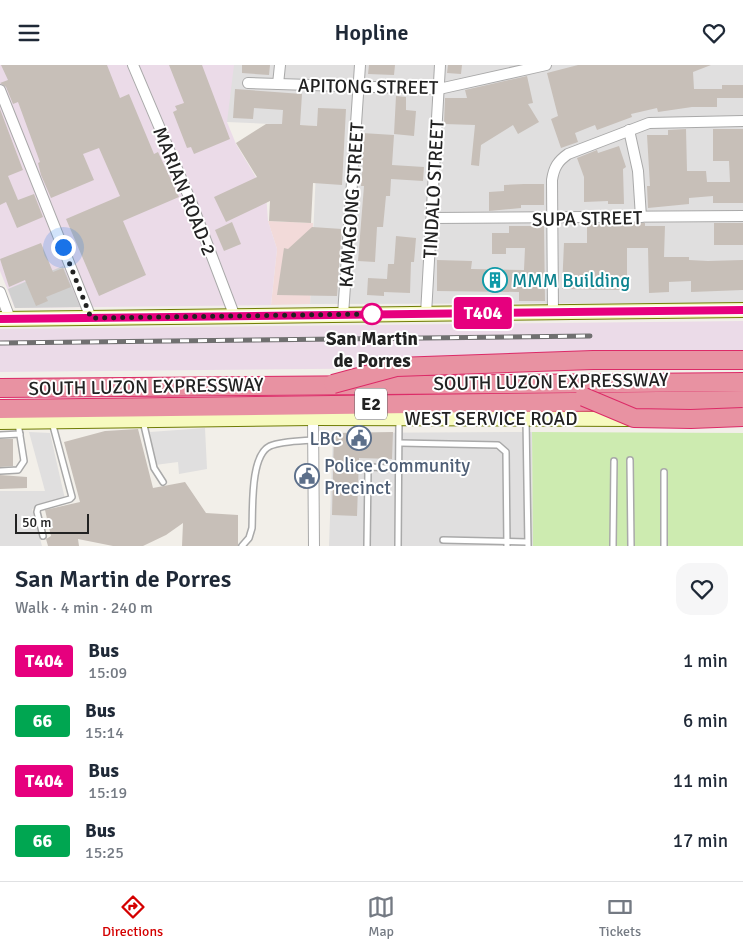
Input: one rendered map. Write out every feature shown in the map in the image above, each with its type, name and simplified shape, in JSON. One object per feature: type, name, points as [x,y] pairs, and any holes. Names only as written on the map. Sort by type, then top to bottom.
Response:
[{"type":"highway","points":[[333,384],[396,367],[743,359]]},
{"type":"highway","name":"SOUTH LUZON EXPRESSWAY","points":[[0,383],[743,377]]},
{"type":"highway","name":"E2","points":[[0,388],[743,382]]},
{"type":"highway","name":"E2","points":[[0,403],[743,395]]},
{"type":"highway","points":[[584,397],[634,417],[691,419],[743,417]]},
{"type":"highway","name":"SOUTH LUZON EXPRESSWAY","points":[[0,409],[743,399]]},
{"type":"main road","points":[[5,319],[743,310]]},
{"type":"main road","name":"WEST SERVICE ROAD","points":[[0,422],[19,428],[52,421],[313,418],[526,417],[743,422]]},
{"type":"street","name":"MARIAN ROAD-2","points":[[133,65],[192,204],[235,317]]},
{"type":"street","points":[[278,84],[280,65]]},
{"type":"street","name":"KAMAGONG STREET","points":[[343,315],[360,65]]},
{"type":"street","name":"TINDALO STREET","points":[[426,313],[440,65]]},
{"type":"street","name":"APITONG STREET","points":[[248,83],[359,88],[439,89],[546,65]]},
{"type":"street","points":[[0,90],[91,318]]},
{"type":"street","points":[[553,313],[552,180],[553,170],[559,161],[568,153],[629,130],[662,121],[743,121]]},
{"type":"street","points":[[629,130],[638,171],[641,217]]},
{"type":"street","name":"SUPA STREET","points":[[432,218],[743,216]]},
{"type":"street","points":[[0,292],[5,319]]},
{"type":"street","points":[[313,418],[314,546]]},
{"type":"lane","points":[[443,540],[528,544],[526,417]]},
{"type":"lane","points":[[398,546],[399,418]]},
{"type":"lane","points":[[43,536],[37,512],[38,508],[72,497],[52,421]]},
{"type":"lane","points":[[143,421],[154,468],[164,481]]},
{"type":"lane","points":[[0,435],[19,428],[24,461],[18,470],[0,471]]},
{"type":"lane","points":[[242,546],[249,538],[252,528],[256,464],[262,452],[276,444],[314,439]]},
{"type":"lane","points":[[400,443],[498,445],[503,447],[506,452],[507,544]]},
{"type":"lane","points":[[613,546],[614,461]]},
{"type":"lane","points":[[630,461],[631,546]]},
{"type":"lane","points":[[367,546],[368,470],[372,467],[400,469]]},
{"type":"lane","points":[[664,472],[664,546]]},
{"type":"shaded area","points":[[0,65],[234,65],[227,122],[236,144],[266,194],[268,221],[277,249],[271,305],[15,308],[0,271]]},
{"type":"shaded area","points":[[204,65],[743,65],[743,303],[310,304],[318,126],[227,122]]},
{"type":"shaded area","points":[[268,221],[313,223],[310,304],[271,305],[277,249]]},
{"type":"shaded area","points":[[63,266],[80,307],[15,308],[8,289]]},
{"type":"shaded area","points":[[743,321],[743,365],[0,372],[0,329]]},
{"type":"shaded area","points":[[205,428],[207,469],[179,474],[178,462],[155,465],[150,432]]},
{"type":"shaded area","points":[[29,432],[50,433],[65,499],[32,509],[42,546],[0,546],[0,491],[45,491]]},
{"type":"shaded area","points":[[532,432],[533,546],[329,546],[333,433]]},
{"type":"green space","points":[[532,432],[743,433],[743,546],[533,546]]},
{"type":"building","points":[[1,65],[107,65],[120,98],[129,94],[154,154],[158,152],[179,197],[123,221],[146,275],[99,296],[66,219],[120,196],[99,148],[83,154],[94,180],[51,198],[41,175],[38,163],[40,162],[18,102],[13,104],[6,87],[0,83],[8,80]]},
{"type":"building","points":[[169,65],[202,65],[230,139],[194,154],[191,147],[187,148],[173,112],[177,110],[175,106],[184,103]]},
{"type":"building","points":[[242,65],[270,65],[269,75],[242,73]]},
{"type":"building","points":[[369,65],[395,65],[394,75],[368,74]]},
{"type":"building","points":[[448,65],[462,65],[461,74],[447,73]]},
{"type":"building","points":[[578,65],[711,65],[693,72],[694,89],[722,89],[722,85],[743,85],[743,98],[717,98],[717,107],[692,107],[658,112],[657,108],[631,114],[632,117],[597,130],[595,125],[575,133],[578,142],[561,148],[551,119],[558,116],[547,73]]},
{"type":"building","points":[[527,76],[533,103],[528,104],[539,122],[518,134],[513,125],[481,145],[479,166],[471,165],[475,125],[444,124],[445,98],[467,98],[465,90]]},
{"type":"building","points":[[235,89],[302,94],[300,125],[317,126],[318,108],[346,109],[342,185],[313,183],[311,223],[269,221],[270,201],[226,222],[214,197],[257,177],[236,143],[266,124],[282,124],[283,110],[254,108],[253,119],[233,118]]},
{"type":"building","points":[[396,96],[406,97],[406,110],[416,111],[414,136],[394,134]]},
{"type":"building","points":[[0,109],[23,170],[8,176],[18,200],[34,194],[43,217],[17,228],[6,202],[0,205]]},
{"type":"building","points":[[686,129],[687,171],[706,171],[707,182],[730,182],[729,161],[713,161],[713,129],[743,129],[743,203],[713,203],[713,196],[689,198],[689,204],[648,208],[647,186],[650,186],[647,135],[668,135],[668,130]]},
{"type":"building","points":[[362,133],[394,135],[392,165],[424,167],[423,181],[391,179],[390,196],[386,196],[383,227],[377,227],[375,262],[358,261],[364,186],[361,186],[363,163],[360,163]]},
{"type":"building","points":[[619,146],[626,167],[623,169],[624,204],[608,204],[608,201],[584,202],[584,177],[577,158],[597,150],[598,153]]},
{"type":"building","points":[[544,184],[544,205],[521,205],[521,208],[489,211],[489,192],[504,191],[504,185]]},
{"type":"building","points":[[232,222],[241,244],[224,251],[215,230]]},
{"type":"building","points":[[645,223],[645,226],[665,226],[664,257],[689,257],[689,260],[708,261],[743,260],[743,290],[691,292],[691,281],[669,282],[669,292],[649,293],[648,248],[627,248],[627,290],[562,289],[564,243],[587,243],[587,224]]},
{"type":"building","points":[[714,223],[743,223],[743,245],[714,245]]},
{"type":"building","points":[[509,226],[544,226],[545,301],[519,301],[519,292],[437,291],[437,260],[472,261],[471,269],[524,270],[525,248],[506,248],[506,254],[492,254],[492,233],[509,233]]},
{"type":"building","points":[[312,227],[342,229],[337,296],[277,295],[284,248],[288,249]]},
{"type":"building","points":[[396,236],[416,238],[414,262],[411,262],[410,293],[384,292],[384,296],[367,295],[368,278],[387,279],[388,264],[394,264]]},
{"type":"building","points":[[41,243],[53,272],[63,268],[71,287],[46,297],[48,301],[36,306],[25,280],[9,287],[0,259]]},
{"type":"building","points":[[138,429],[153,488],[185,482],[206,513],[238,515],[238,546],[182,546],[183,523],[166,535],[143,546],[113,546],[78,539],[79,546],[48,546],[46,539],[51,536],[45,510],[80,502],[64,442],[105,431]]},
{"type":"building","points":[[393,432],[392,459],[359,458],[357,516],[332,515],[334,433]]},
{"type":"building","points":[[0,439],[13,439],[13,466],[0,467]]},
{"type":"building","points":[[306,463],[307,489],[303,489],[303,464]]},
{"type":"building","points":[[0,475],[27,477],[27,488],[0,489]]},
{"type":"railway","points":[[0,343],[590,336]]},
{"type":"bus line","name":"T404","points":[[0,319],[743,310]]},
{"type":"place","name":"MMM Building","points":[[495,280]]},
{"type":"place","name":"San Martin de Porres","points":[[372,314]]},
{"type":"place","name":"LBC","points":[[359,438]]},
{"type":"place","name":"Police Community Precinct","points":[[307,476]]},
{"type":"route","points":[[63,247],[91,318],[374,314],[372,314]]}]
